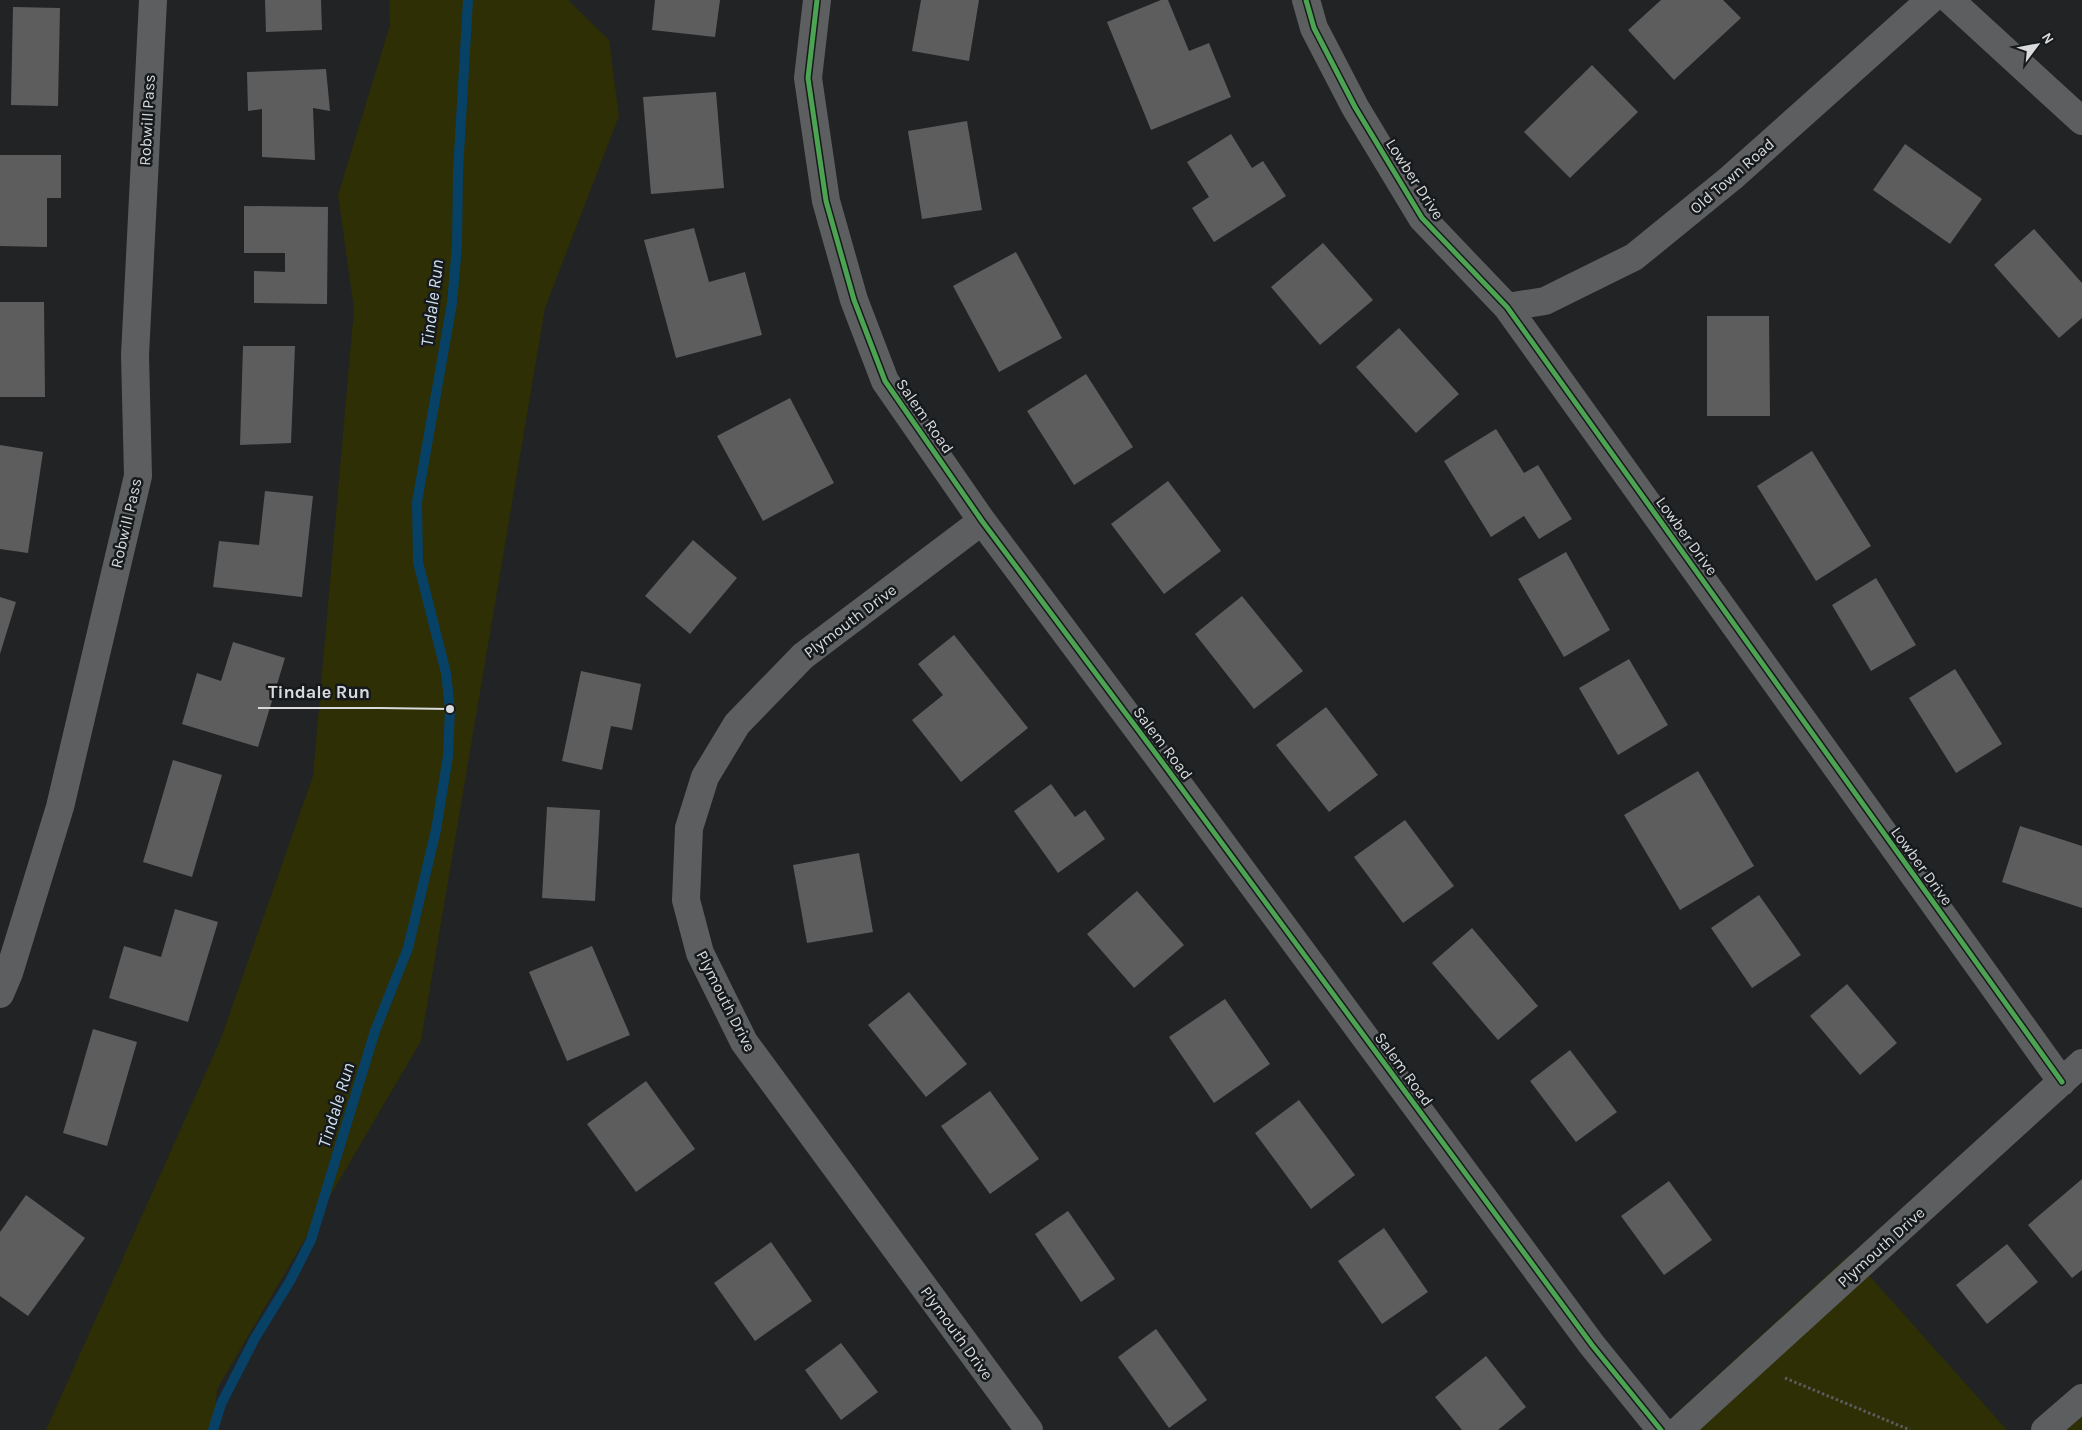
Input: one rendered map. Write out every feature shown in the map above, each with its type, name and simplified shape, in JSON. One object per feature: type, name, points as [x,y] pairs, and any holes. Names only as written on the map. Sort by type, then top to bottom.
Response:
[{"type":"street","name":"Robwill Pass","points":[[3,980],[60,807],[138,476],[135,356],[152,0]]},
{"type":"street","name":"Salem Road","points":[[817,0],[808,78],[826,201],[854,300],[885,381],[982,521],[1586,1337],[1661,1430]]},
{"type":"street","name":"Lowber Drive","points":[[1306,0],[1314,28],[1355,107],[1422,218],[1507,307],[2062,1082]]},
{"type":"street","name":"Old Town Road","points":[[1507,307],[1545,301],[1634,257],[1731,178],[1930,0]]},
{"type":"street","points":[[1950,0],[2082,121]]},
{"type":"street","name":"Plymouth Drive","points":[[982,521],[803,656],[737,724],[705,777],[689,828],[686,900],[700,953],[744,1042],[1029,1430]]},
{"type":"street","name":"Plymouth Drive","points":[[1680,1430],[2082,1063]]},
{"type":"street","points":[[2045,1430],[2082,1398]]},
{"type":"path","points":[[1752,1364],[1910,1430]]},
{"type":"shaded area","points":[[389,0],[568,0],[609,40],[619,116],[545,308],[421,1041],[217,1389],[213,1430],[46,1430],[220,1041],[313,776],[354,309],[338,195],[390,25]]},
{"type":"shaded area","points":[[1850,1254],[2007,1430],[1658,1430]]},
{"type":"shaded area","points":[[2082,1417],[2082,1430],[2065,1430]]},
{"type":"building","points":[[265,0],[321,0],[322,30],[266,32]]},
{"type":"building","points":[[655,0],[720,0],[715,37],[652,30]]},
{"type":"building","points":[[921,0],[979,0],[969,61],[912,51]]},
{"type":"building","points":[[1161,0],[1168,0],[1189,51],[1209,43],[1231,97],[1151,130],[1107,22]]},
{"type":"building","points":[[1661,0],[1723,0],[1741,18],[1674,80],[1628,30]]},
{"type":"building","points":[[13,7],[60,8],[58,106],[11,105]]},
{"type":"building","points":[[1592,65],[1638,112],[1570,178],[1524,132]]},
{"type":"building","points":[[326,69],[330,111],[313,108],[315,160],[262,157],[262,109],[248,111],[247,72]]},
{"type":"building","points":[[716,92],[724,188],[651,194],[643,97]]},
{"type":"building","points":[[967,121],[982,210],[922,219],[908,131]]},
{"type":"building","points":[[1231,134],[1252,168],[1263,161],[1286,196],[1214,242],[1192,208],[1209,197],[1187,162]]},
{"type":"building","points":[[1905,144],[1982,199],[1950,244],[1873,190]]},
{"type":"building","points":[[0,155],[61,155],[61,198],[47,198],[47,247],[0,246]]},
{"type":"building","points":[[244,206],[328,207],[327,304],[254,303],[254,271],[285,272],[285,253],[244,253]]},
{"type":"building","points":[[694,228],[709,282],[745,272],[762,335],[676,358],[644,240]]},
{"type":"building","points":[[2034,229],[2082,283],[2082,318],[2059,338],[1994,265]]},
{"type":"building","points":[[1323,243],[1373,300],[1320,345],[1271,287]]},
{"type":"building","points":[[1016,252],[1062,338],[999,372],[953,286]]},
{"type":"building","points":[[0,302],[44,302],[45,397],[0,397]]},
{"type":"building","points":[[1707,316],[1769,316],[1770,416],[1707,416]]},
{"type":"building","points":[[1399,328],[1459,394],[1416,433],[1356,367]]},
{"type":"building","points":[[243,346],[295,346],[291,443],[240,445]]},
{"type":"building","points":[[1086,374],[1133,447],[1074,485],[1027,411]]},
{"type":"building","points":[[790,398],[834,483],[763,521],[717,436]]},
{"type":"building","points":[[1496,429],[1524,473],[1538,465],[1572,519],[1539,539],[1524,516],[1491,537],[1444,461]]},
{"type":"building","points":[[0,445],[43,452],[28,553],[0,549]]},
{"type":"building","points":[[1812,451],[1871,546],[1816,581],[1757,486]]},
{"type":"building","points":[[1168,481],[1221,551],[1164,594],[1111,524]]},
{"type":"building","points":[[265,491],[313,496],[302,597],[213,587],[219,541],[259,545]]},
{"type":"building","points":[[693,540],[737,578],[690,634],[645,596]]},
{"type":"building","points":[[1566,552],[1610,630],[1564,657],[1518,579]]},
{"type":"building","points":[[1876,578],[1916,645],[1871,671],[1832,605]]},
{"type":"building","points":[[1242,596],[1303,671],[1254,709],[1195,634]]},
{"type":"building","points":[[0,597],[16,602],[0,654]]},
{"type":"building","points":[[954,635],[1028,728],[961,782],[912,720],[943,695],[918,664]]},
{"type":"building","points":[[233,642],[285,658],[258,747],[182,724],[197,673],[221,681]]},
{"type":"building","points":[[1629,659],[1668,725],[1618,755],[1579,688]]},
{"type":"building","points":[[1955,669],[2002,744],[1956,773],[1909,698]]},
{"type":"building","points":[[581,671],[641,684],[632,730],[611,726],[602,770],[562,761]]},
{"type":"building","points":[[1326,707],[1378,775],[1329,812],[1276,745]]},
{"type":"building","points":[[173,760],[222,775],[192,877],[143,862]]},
{"type":"building","points":[[1698,771],[1754,866],[1680,910],[1624,815]]},
{"type":"building","points":[[1051,784],[1075,817],[1085,810],[1105,839],[1058,873],[1014,811]]},
{"type":"building","points":[[547,807],[600,810],[595,901],[542,898]]},
{"type":"building","points":[[1405,820],[1454,886],[1403,923],[1354,857]]},
{"type":"building","points":[[2020,826],[2082,846],[2082,908],[2002,882]]},
{"type":"building","points":[[859,853],[873,932],[807,943],[793,865]]},
{"type":"building","points":[[1137,891],[1184,945],[1134,988],[1087,934]]},
{"type":"building","points":[[1759,895],[1801,955],[1752,988],[1711,928]]},
{"type":"building","points":[[175,909],[218,922],[188,1022],[109,998],[124,946],[161,957]]},
{"type":"building","points":[[1472,928],[1538,1006],[1498,1040],[1432,963]]},
{"type":"building","points":[[592,946],[630,1035],[567,1061],[529,972]]},
{"type":"building","points":[[1847,984],[1897,1043],[1860,1075],[1810,1016]]},
{"type":"building","points":[[909,992],[967,1064],[926,1097],[868,1025]]},
{"type":"building","points":[[1225,999],[1270,1064],[1214,1103],[1169,1037]]},
{"type":"building","points":[[93,1029],[137,1042],[107,1146],[63,1133]]},
{"type":"building","points":[[1570,1050],[1617,1112],[1576,1142],[1530,1081]]},
{"type":"building","points":[[646,1081],[695,1149],[636,1192],[587,1124]]},
{"type":"building","points":[[990,1091],[1039,1159],[990,1194],[941,1126]]},
{"type":"building","points":[[1299,1100],[1355,1175],[1311,1209],[1255,1133]]},
{"type":"building","points":[[2082,1179],[2082,1270],[2072,1278],[2028,1225]]},
{"type":"building","points":[[1669,1181],[1712,1240],[1664,1275],[1621,1216]]},
{"type":"building","points":[[26,1195],[85,1238],[28,1316],[0,1296],[0,1232]]},
{"type":"building","points":[[1068,1211],[1115,1279],[1081,1302],[1035,1234]]},
{"type":"building","points":[[1384,1228],[1428,1292],[1382,1324],[1338,1261]]},
{"type":"building","points":[[771,1242],[812,1301],[755,1341],[714,1283]]},
{"type":"building","points":[[2007,1244],[2038,1282],[1987,1324],[1956,1285]]},
{"type":"building","points":[[1156,1329],[1207,1400],[1169,1428],[1118,1357]]},
{"type":"building","points":[[841,1343],[878,1392],[841,1420],[805,1370]]},
{"type":"building","points":[[1486,1356],[1526,1407],[1498,1430],[1462,1430],[1435,1397]]},
{"type":"waterway","name":"Tindale Run","points":[[213,1430],[221,1404],[255,1338],[290,1281],[311,1240],[375,1031],[408,948],[436,830],[448,756],[450,709],[446,673],[418,562],[417,502],[452,303],[457,246],[458,171],[468,0]]},
{"type":"cycle path","points":[[817,0],[808,78],[826,201],[854,300],[885,381],[982,521],[1592,1345],[1661,1430]]},
{"type":"cycle path","points":[[1306,0],[1314,28],[1355,107],[1422,218],[1507,307],[2062,1082]]},
{"type":"place","name":"Tindale Run","points":[[450,709]]}]
